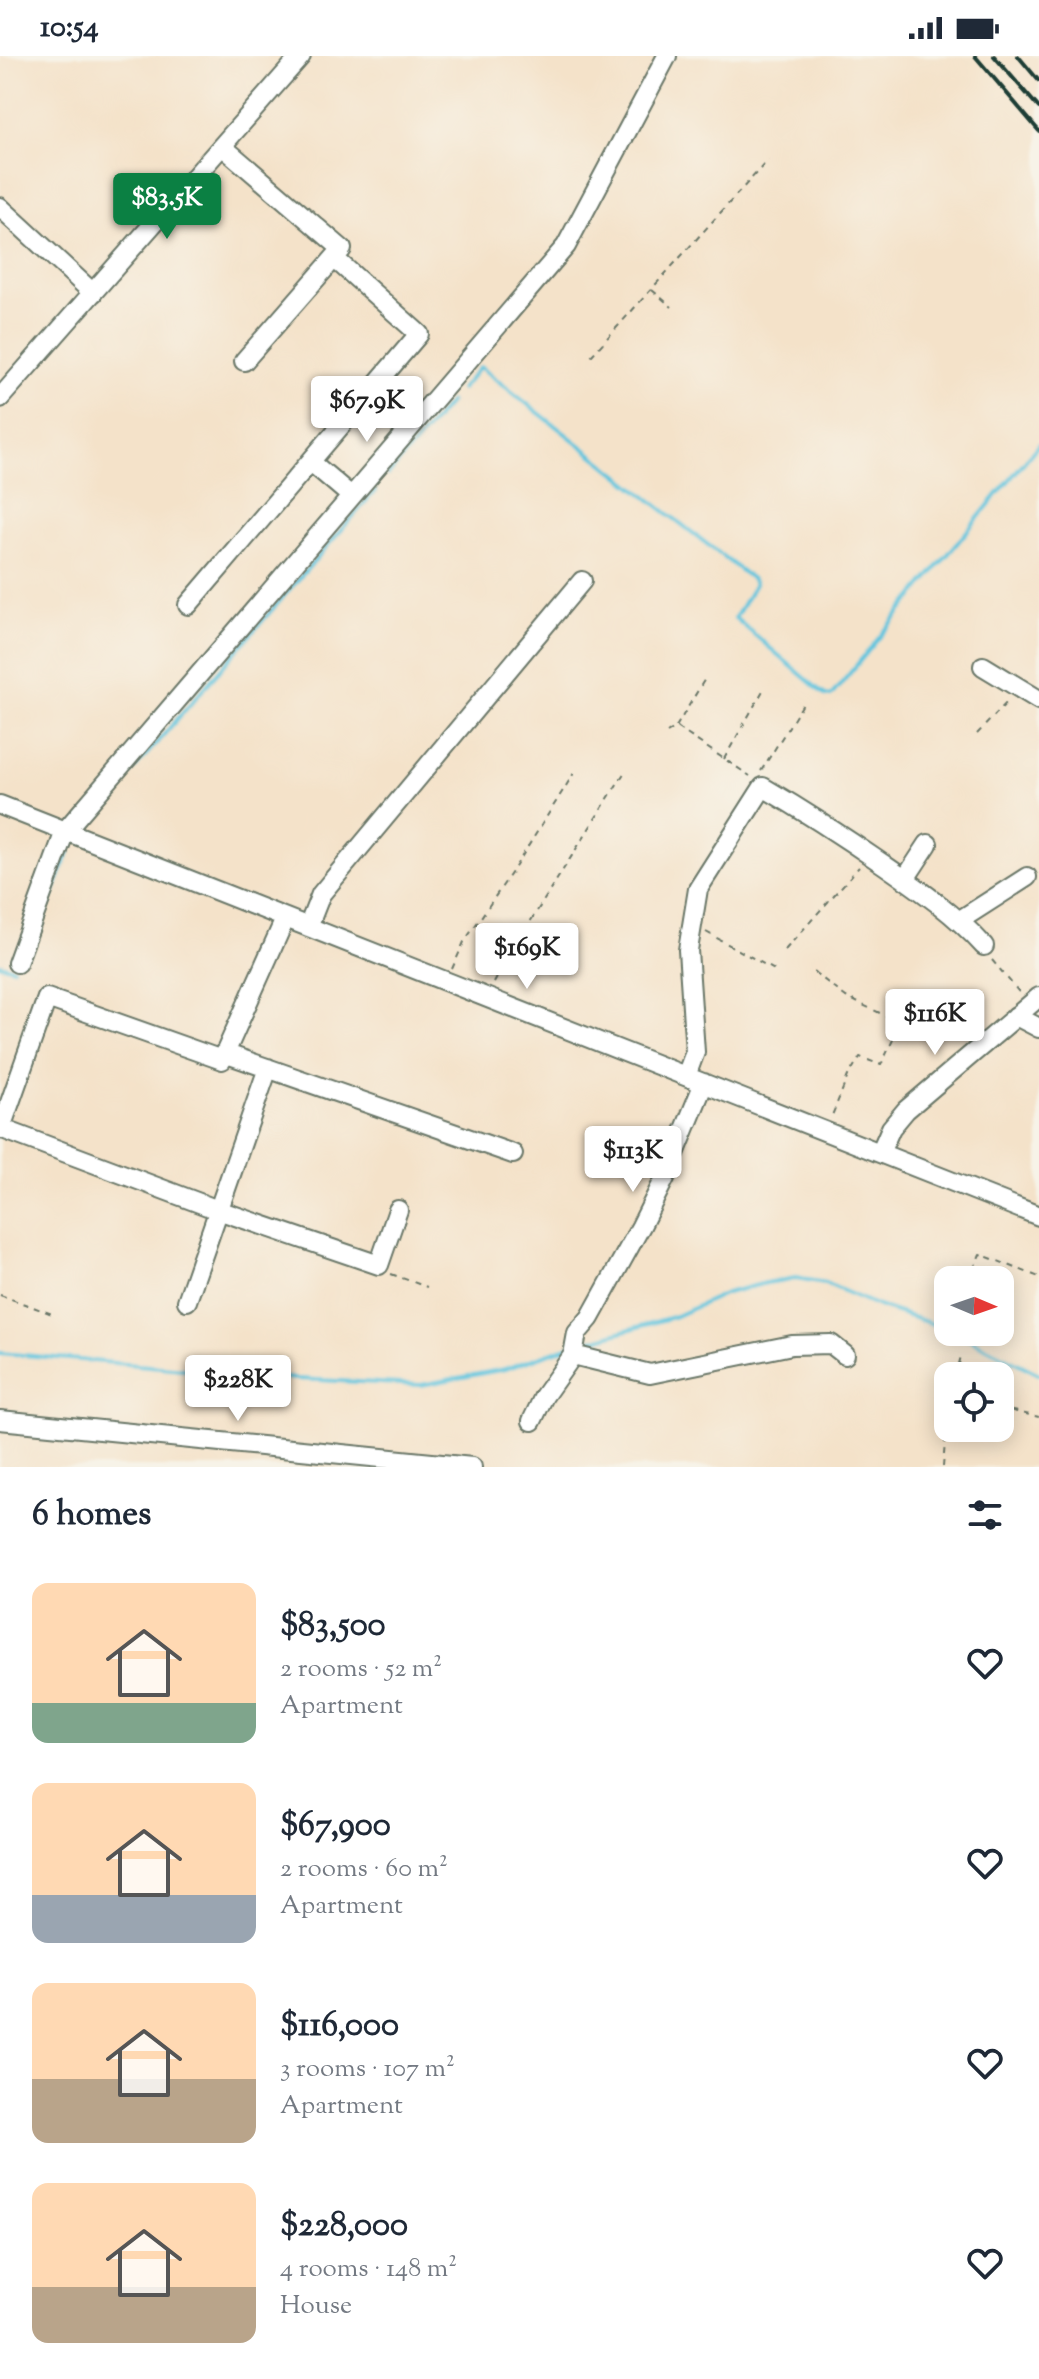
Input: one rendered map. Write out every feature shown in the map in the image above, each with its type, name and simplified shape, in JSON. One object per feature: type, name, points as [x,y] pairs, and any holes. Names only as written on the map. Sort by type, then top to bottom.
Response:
[{"type":"street","points":[[0,398],[301,56]]},
{"type":"street","points":[[17,963],[65,831],[566,246],[667,56]]},
{"type":"street","points":[[222,146],[342,249],[244,361]]},
{"type":"street","points":[[0,207],[93,293]]},
{"type":"street","points":[[188,605],[419,334],[334,258]]},
{"type":"street","points":[[311,462],[351,496]]},
{"type":"street","points":[[308,927],[321,894],[582,581]]},
{"type":"street","points":[[983,666],[1039,700]]},
{"type":"street","points":[[686,1076],[695,1052],[696,1038],[687,971],[698,889],[763,787],[832,827],[905,879],[960,920],[984,946]]},
{"type":"street","points":[[0,805],[1039,1216]]},
{"type":"street","points":[[905,879],[928,844]]},
{"type":"street","points":[[960,920],[1027,877]]},
{"type":"street","points":[[285,919],[222,1060],[47,998],[0,1128],[218,1210],[379,1265],[398,1210]]},
{"type":"street","points":[[880,1153],[891,1128],[906,1110],[1028,1006],[1039,1028]]},
{"type":"street","points":[[224,1053],[513,1154]]},
{"type":"street","points":[[187,1301],[268,1068]]},
{"type":"street","points":[[532,1421],[665,1178],[704,1083]]},
{"type":"street","points":[[574,1346],[650,1374],[792,1345],[831,1344],[845,1355]]},
{"type":"street","points":[[0,1420],[472,1467]]},
{"type":"path","points":[[591,356],[768,160]]},
{"type":"path","points":[[651,289],[672,307]]},
{"type":"path","points":[[667,733],[676,727],[706,677]]},
{"type":"path","points":[[977,734],[1006,706],[1015,686]]},
{"type":"path","points":[[724,759],[765,687]]},
{"type":"path","points":[[676,727],[756,780],[803,704]]},
{"type":"path","points":[[487,998],[508,957],[626,770]]},
{"type":"path","points":[[447,982],[464,942],[574,773]]},
{"type":"path","points":[[785,950],[870,855]]},
{"type":"path","points":[[691,924],[778,972]]},
{"type":"path","points":[[984,946],[984,951],[1028,1006]]},
{"type":"path","points":[[814,972],[846,997],[901,1023],[881,1065],[860,1057],[848,1076],[826,1132]]},
{"type":"path","points":[[975,1266],[980,1254],[1011,1266]]},
{"type":"path","points":[[379,1265],[379,1270],[427,1287]]},
{"type":"path","points":[[1014,1267],[1039,1277]]},
{"type":"path","points":[[0,1295],[55,1315]]},
{"type":"path","points":[[960,1362],[961,1356]]},
{"type":"path","points":[[1014,1411],[1039,1417]]},
{"type":"path","points":[[943,1467],[945,1442]]},
{"type":"waterway","points":[[461,389],[480,367],[753,580],[755,584],[735,618],[825,695],[831,696],[1039,444]]},
{"type":"waterway","points":[[388,475],[450,402]]},
{"type":"waterway","points":[[95,814],[375,491]]},
{"type":"waterway","points":[[46,909],[69,852]]},
{"type":"waterway","points":[[0,964],[13,968]]},
{"type":"waterway","points":[[582,1343],[676,1316],[726,1293],[796,1278],[825,1283],[878,1306],[934,1324]]},
{"type":"waterway","points":[[0,1353],[297,1379],[421,1385],[505,1369],[570,1346]]},
{"type":"waterway","points":[[983,1346],[1039,1374]]},
{"type":"railway","points":[[975,56],[1039,131]]},
{"type":"railway","points":[[994,56],[1039,108]]},
{"type":"railway","points":[[1018,56],[1039,81]]}]
